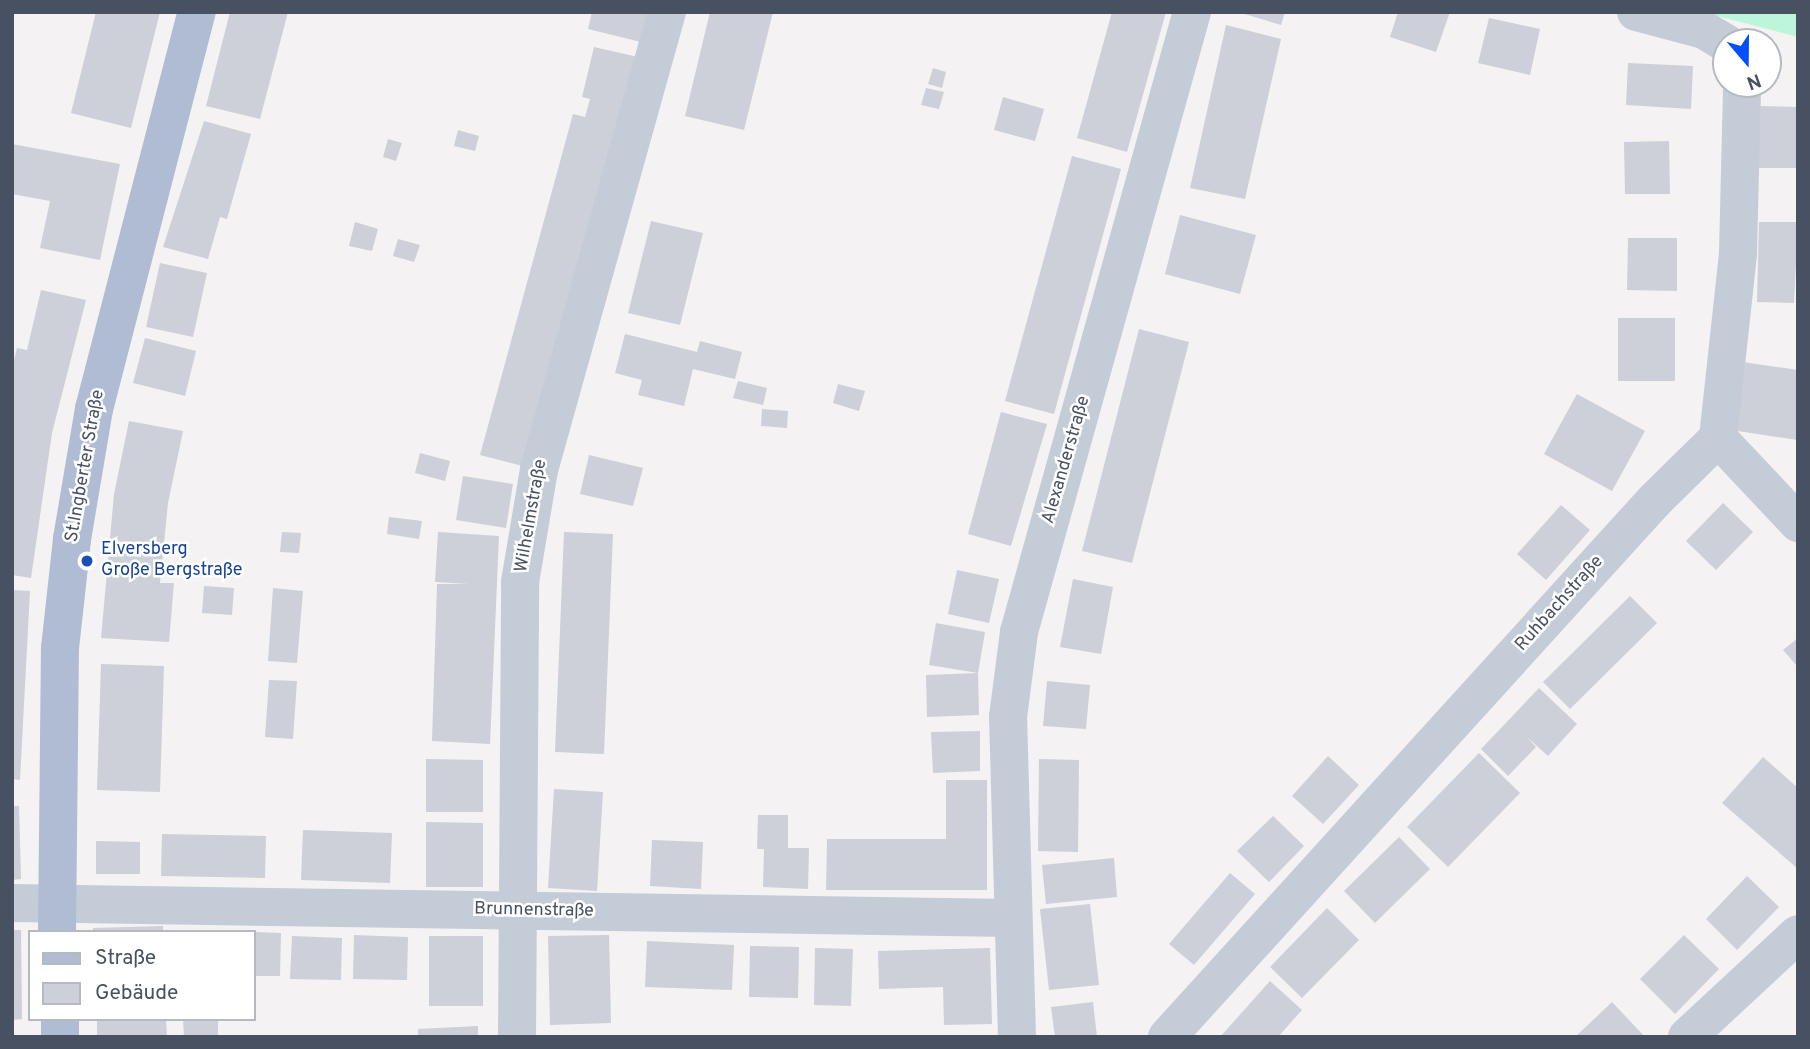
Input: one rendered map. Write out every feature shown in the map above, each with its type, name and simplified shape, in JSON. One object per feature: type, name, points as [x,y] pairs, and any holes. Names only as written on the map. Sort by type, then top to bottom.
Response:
[{"type":"main road","name":"St.Ingberter Straße","points":[[57,917],[61,648],[72,539],[94,409],[197,12]]},
{"type":"street","name":"Wilhelmstraße","points":[[517,1037],[514,911],[520,582],[539,470],[667,12]]},
{"type":"street","name":"Alexanderstraße","points":[[1017,1037],[1011,918],[1008,717],[1019,632],[1192,12]]},
{"type":"street","points":[[1636,12],[1704,30],[1712,35]]},
{"type":"street","points":[[1742,98],[1738,253],[1718,438],[1798,523]]},
{"type":"street","name":"Ruhbachstraße","points":[[1167,1037],[1655,499],[1718,438]]},
{"type":"street","name":"Brunnenstraße","points":[[12,903],[57,917],[514,911],[1011,918]]},
{"type":"street","points":[[1686,1037],[1798,934]]},
{"type":"green space","points":[[1702,12],[1798,12],[1798,37],[1782,33],[1782,28],[1763,28]]},
{"type":"building","points":[[96,12],[160,12],[131,128],[71,113]]},
{"type":"building","points":[[230,12],[288,12],[260,119],[206,106]]},
{"type":"building","points":[[592,12],[648,12],[641,42],[588,29]]},
{"type":"building","points":[[710,12],[773,12],[744,130],[685,116]]},
{"type":"building","points":[[1112,12],[1166,12],[1127,152],[1077,138]]},
{"type":"building","points":[[1238,12],[1285,12],[1281,25]]},
{"type":"building","points":[[1398,12],[1450,12],[1436,52],[1390,37]]},
{"type":"building","points":[[1489,18],[1540,29],[1530,75],[1478,63]]},
{"type":"building","points":[[1226,25],[1281,39],[1245,199],[1190,188]]},
{"type":"building","points":[[594,47],[638,57],[523,466],[480,455],[573,114],[585,117],[590,99],[582,97]]},
{"type":"building","points":[[1628,63],[1693,66],[1691,109],[1626,105]]},
{"type":"building","points":[[933,68],[946,72],[942,88],[928,84]]},
{"type":"building","points":[[926,88],[944,92],[939,109],[921,105]]},
{"type":"building","points":[[1003,97],[1044,109],[1035,141],[994,130]]},
{"type":"building","points":[[1758,106],[1797,107],[1797,168],[1757,168]]},
{"type":"building","points":[[204,121],[251,134],[227,219],[220,217],[208,259],[163,247]]},
{"type":"building","points":[[458,130],[479,136],[475,151],[454,146]]},
{"type":"building","points":[[388,139],[402,143],[396,161],[383,157]]},
{"type":"building","points":[[1669,141],[1670,194],[1625,194],[1624,142]]},
{"type":"building","points":[[12,144],[120,164],[100,260],[40,248],[50,201],[12,194]]},
{"type":"building","points":[[1072,156],[1121,169],[1054,414],[1005,401]]},
{"type":"building","points":[[1180,215],[1256,235],[1240,294],[1165,274]]},
{"type":"building","points":[[651,221],[703,233],[680,325],[628,313]]},
{"type":"building","points":[[355,222],[378,229],[372,251],[349,246]]},
{"type":"building","points":[[1759,222],[1798,222],[1794,303],[1757,302]]},
{"type":"building","points":[[1628,238],[1677,238],[1677,291],[1627,290]]},
{"type":"building","points":[[398,239],[420,245],[414,262],[393,256]]},
{"type":"building","points":[[160,263],[207,273],[193,337],[146,327]]},
{"type":"building","points":[[41,290],[86,300],[52,433],[31,578],[12,575],[12,368],[17,348],[27,350]]},
{"type":"building","points":[[1618,318],[1675,318],[1675,381],[1618,381]]},
{"type":"building","points":[[1139,329],[1189,342],[1132,563],[1082,551]]},
{"type":"building","points":[[625,334],[697,352],[700,341],[742,352],[735,379],[693,369],[684,406],[638,395],[642,380],[615,373]]},
{"type":"building","points":[[145,338],[196,351],[185,396],[133,383]]},
{"type":"building","points":[[1736,361],[1798,370],[1797,440],[1725,429]]},
{"type":"building","points":[[738,381],[767,388],[763,405],[733,398]]},
{"type":"building","points":[[838,384],[865,391],[859,411],[833,403]]},
{"type":"building","points":[[1577,394],[1645,431],[1612,491],[1544,454]]},
{"type":"building","points":[[762,409],[788,411],[787,428],[761,426]]},
{"type":"building","points":[[1001,412],[1047,424],[1011,546],[968,534]]},
{"type":"building","points":[[129,421],[183,431],[168,503],[160,583],[174,583],[169,642],[101,638],[114,494]]},
{"type":"building","points":[[420,453],[450,461],[445,481],[415,473]]},
{"type":"building","points":[[589,455],[643,468],[633,506],[580,494]]},
{"type":"building","points":[[463,476],[513,484],[506,528],[456,520]]},
{"type":"building","points":[[1723,503],[1753,532],[1716,570],[1686,541]]},
{"type":"building","points":[[1561,505],[1590,530],[1546,580],[1517,554]]},
{"type":"building","points":[[389,517],[422,521],[419,539],[387,534]]},
{"type":"building","points":[[282,532],[301,533],[299,553],[280,552]]},
{"type":"building","points":[[438,532],[499,536],[490,744],[432,741],[437,584],[469,584],[435,582]]},
{"type":"building","points":[[564,532],[613,534],[604,754],[555,752]]},
{"type":"building","points":[[957,570],[999,579],[989,623],[948,614]]},
{"type":"building","points":[[1073,579],[1113,587],[1101,654],[1060,647]]},
{"type":"building","points":[[204,586],[234,588],[232,615],[202,613]]},
{"type":"building","points":[[273,588],[303,591],[297,663],[268,661]]},
{"type":"building","points":[[12,590],[30,591],[20,780],[12,779]]},
{"type":"building","points":[[1630,596],[1657,623],[1570,709],[1543,682]]},
{"type":"building","points":[[936,623],[985,632],[978,673],[929,665]]},
{"type":"building","points":[[1798,638],[1798,667],[1783,650]]},
{"type":"building","points":[[101,664],[164,666],[160,792],[97,790]]},
{"type":"building","points":[[978,673],[979,715],[927,717],[926,675]]},
{"type":"building","points":[[269,680],[297,681],[293,739],[265,737]]},
{"type":"building","points":[[1047,681],[1090,685],[1086,729],[1043,726]]},
{"type":"building","points":[[1539,688],[1577,724],[1548,756],[1527,737],[1536,747],[1508,776],[1481,749]]},
{"type":"building","points":[[980,731],[980,771],[933,773],[931,732]]},
{"type":"building","points":[[1479,753],[1520,793],[1448,867],[1407,827]]},
{"type":"building","points":[[1328,756],[1359,785],[1323,824],[1292,796]]},
{"type":"building","points":[[1763,757],[1798,788],[1798,869],[1722,803]]},
{"type":"building","points":[[426,759],[483,760],[483,812],[426,812]]},
{"type":"building","points":[[1039,759],[1079,760],[1078,852],[1038,851]]},
{"type":"building","points":[[946,780],[987,780],[987,890],[826,890],[827,839],[946,839]]},
{"type":"building","points":[[554,789],[603,792],[597,891],[548,888]]},
{"type":"building","points":[[12,806],[19,806],[21,879],[12,880]]},
{"type":"building","points":[[758,815],[788,815],[788,848],[809,848],[808,889],[763,887],[764,849],[757,849]]},
{"type":"building","points":[[1273,816],[1304,846],[1269,882],[1237,851]]},
{"type":"building","points":[[426,822],[483,823],[483,887],[426,887]]},
{"type":"building","points":[[303,830],[392,833],[390,883],[301,880]]},
{"type":"building","points":[[162,834],[266,836],[265,878],[161,876]]},
{"type":"building","points":[[1399,837],[1430,869],[1375,923],[1344,891]]},
{"type":"building","points":[[652,840],[703,842],[701,889],[650,886]]},
{"type":"building","points":[[96,841],[140,842],[140,874],[96,874]]},
{"type":"building","points":[[1114,858],[1117,897],[1046,904],[1042,865]]},
{"type":"building","points":[[1230,873],[1255,894],[1194,965],[1169,944]]},
{"type":"building","points":[[1747,876],[1779,907],[1737,950],[1706,919]]},
{"type":"building","points":[[1090,904],[1099,985],[1049,990],[1040,909]]},
{"type":"building","points":[[1327,908],[1359,940],[1302,998],[1270,967]]},
{"type":"building","points":[[163,926],[163,930],[93,930]]},
{"type":"building","points":[[12,930],[21,930],[22,1019],[12,1020]]},
{"type":"building","points":[[256,932],[281,933],[280,976],[256,976]]},
{"type":"building","points":[[354,935],[408,937],[407,980],[353,979]]},
{"type":"building","points":[[609,935],[611,1023],[550,1025],[548,936]]},
{"type":"building","points":[[1684,935],[1719,969],[1675,1014],[1640,979]]},
{"type":"building","points":[[292,936],[342,938],[341,980],[290,979]]},
{"type":"building","points":[[429,936],[483,936],[483,1006],[429,1006]]},
{"type":"building","points":[[647,941],[734,945],[732,990],[645,987]]},
{"type":"building","points":[[750,946],[799,947],[798,998],[749,997]]},
{"type":"building","points":[[815,948],[853,949],[851,1006],[814,1005]]},
{"type":"building","points":[[990,948],[992,1024],[944,1025],[943,987],[879,989],[878,951]]},
{"type":"building","points":[[1270,981],[1302,1010],[1278,1037],[1220,1037]]},
{"type":"building","points":[[1093,1002],[1097,1037],[1055,1037],[1051,1007]]},
{"type":"building","points":[[1612,1002],[1645,1037],[1575,1037],[1592,1021]]},
{"type":"building","points":[[97,1021],[166,1021],[167,1037],[97,1037]]},
{"type":"building","points":[[183,1021],[218,1021],[218,1037],[184,1037]]},
{"type":"building","points":[[478,1026],[478,1037],[418,1037],[418,1029]]},
{"type":"place","name":"Elversberg Große Bergstraße","points":[[87,561]]}]
